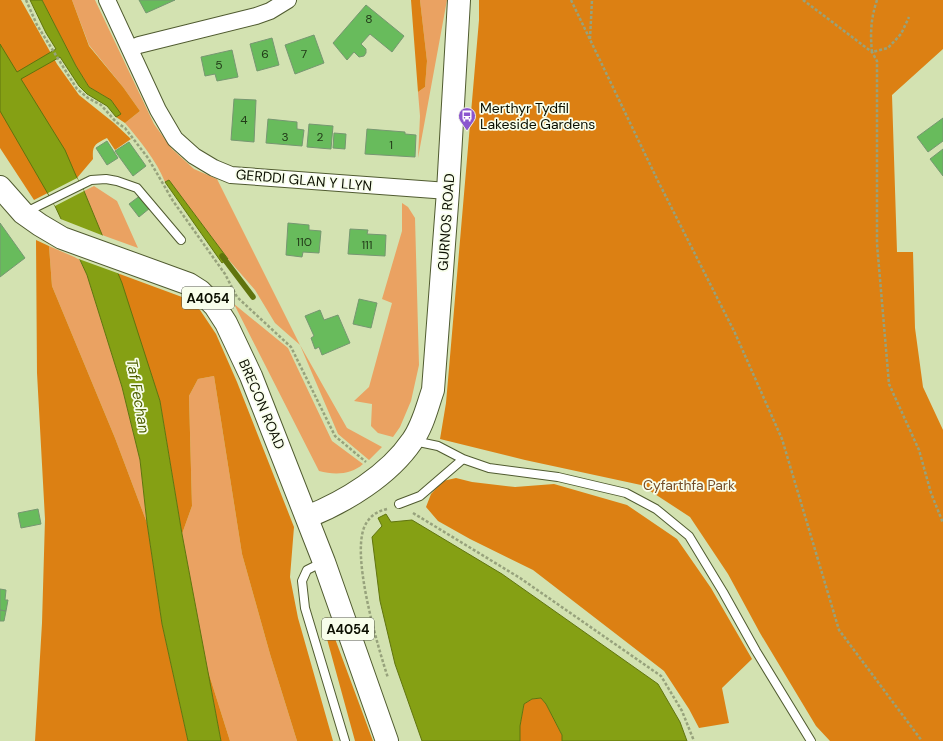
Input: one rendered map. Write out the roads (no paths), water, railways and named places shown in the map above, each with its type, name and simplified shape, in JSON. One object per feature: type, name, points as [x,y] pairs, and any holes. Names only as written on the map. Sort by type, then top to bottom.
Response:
[{"type":"main road","name":"GURNOS ROAD","points":[[307,517],[342,501],[378,476],[402,454],[413,440],[423,419],[433,390],[448,191],[459,0]]},
{"type":"main road","name":"BRECON ROAD","points":[[0,187],[23,213],[62,238],[189,284],[200,291],[215,306],[226,323],[251,376],[307,517],[387,741]]},
{"type":"street","name":"GERDDI GLAN Y LLYN","points":[[107,0],[158,110],[175,139],[194,156],[214,168],[231,175],[448,191]]},
{"type":"street","points":[[130,49],[139,45],[256,16],[270,11],[288,0]]},
{"type":"lane","points":[[23,213],[80,184],[91,180],[106,179],[137,188],[181,240]]},
{"type":"lane","points":[[413,440],[438,446],[489,468],[558,477],[626,493],[656,509],[689,536],[756,651],[811,741]]},
{"type":"lane","points":[[399,504],[420,496],[463,458]]},
{"type":"lane","points":[[324,562],[307,570],[302,581],[305,608],[345,741]]},
{"type":"water","name":"Taf Fechan","points":[[30,0],[42,0],[76,66],[89,87],[111,100],[121,114],[116,117],[107,106],[87,94],[79,86],[60,57],[21,79],[65,150],[84,191],[122,283],[160,401],[182,534],[221,741],[188,741],[162,624],[147,523],[140,460],[122,387],[87,275],[55,206],[0,111],[0,44],[17,72],[56,49],[46,33]]},
{"type":"water","points":[[169,180],[228,259],[222,263],[165,182]]},
{"type":"water","points":[[386,514],[391,522],[412,520],[502,574],[658,684],[680,722],[687,741],[562,741],[562,735],[546,704],[541,698],[532,699],[524,704],[520,726],[520,741],[422,741],[395,664],[380,601],[372,537],[382,526],[378,518]]},
{"type":"waterway","points":[[222,256],[253,297]]},
{"type":"place","name":"Merthyr Tydfil Lakeside Gardens","points":[[467,131]]},
{"type":"park label","name":"Cyfarthfa Park","points":[[689,485]]}]
